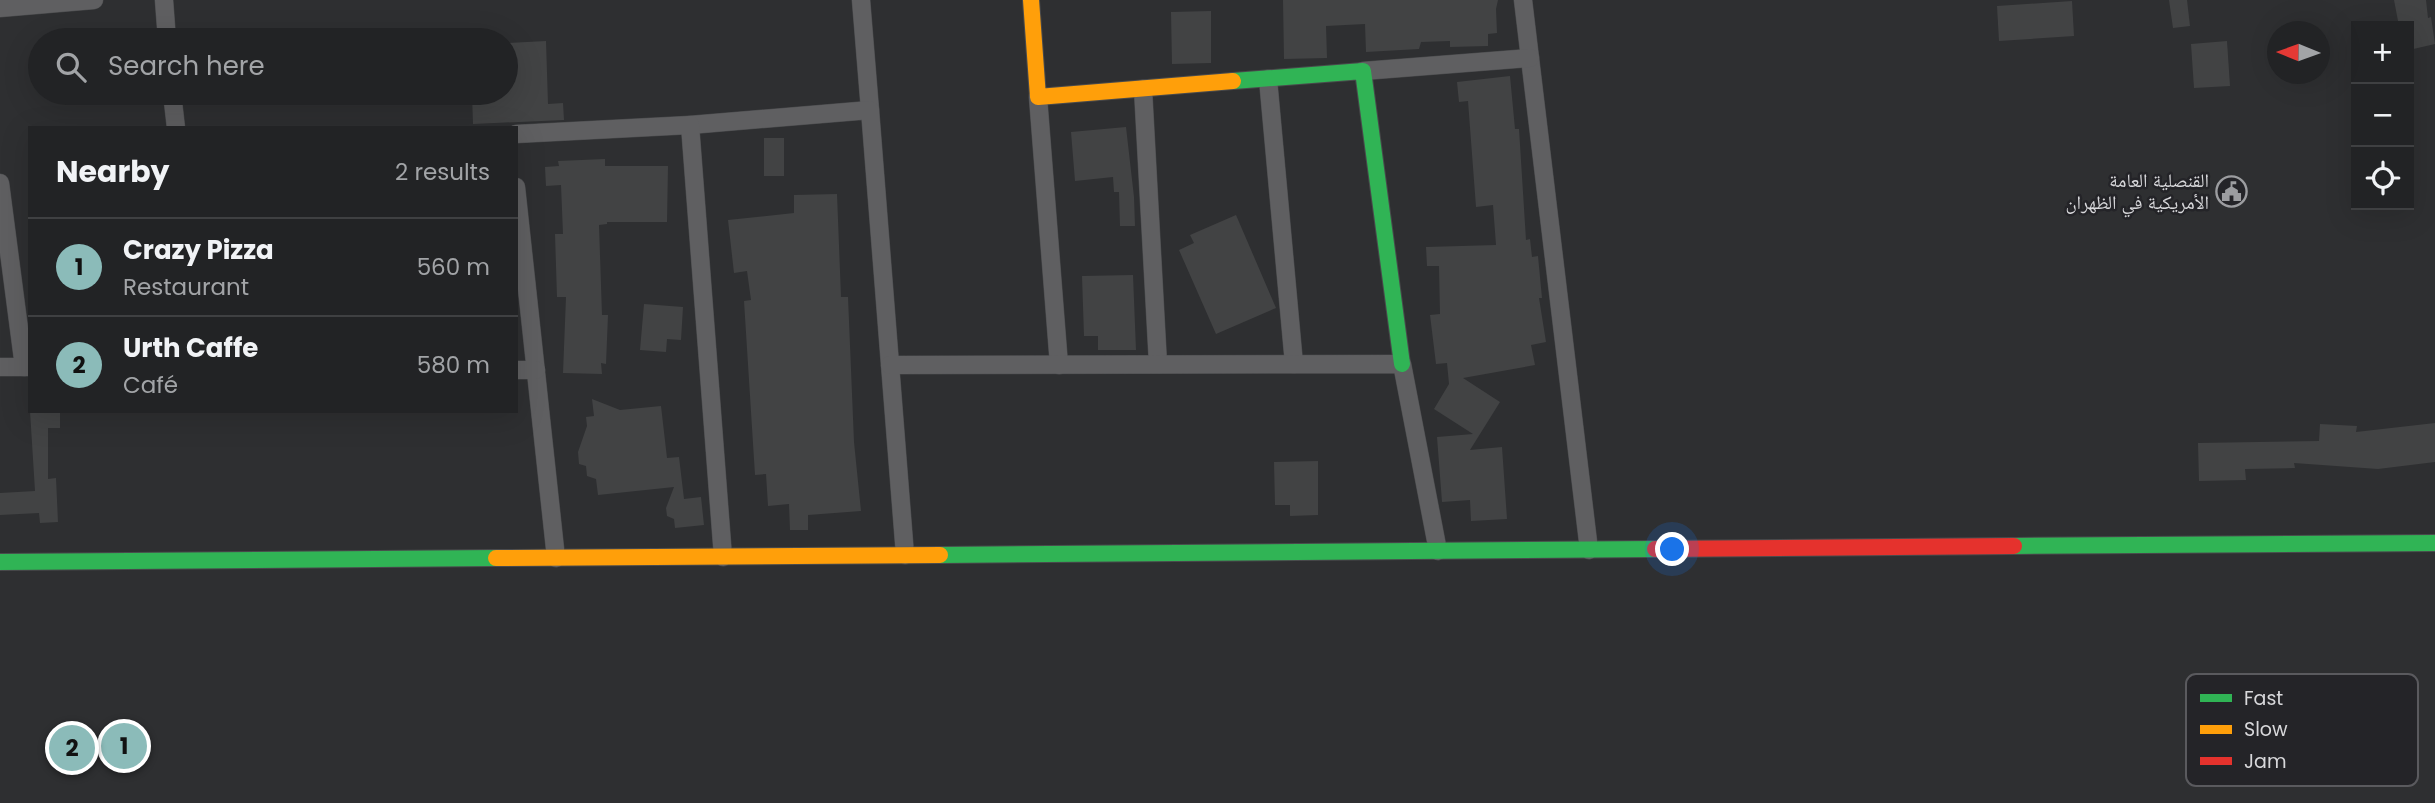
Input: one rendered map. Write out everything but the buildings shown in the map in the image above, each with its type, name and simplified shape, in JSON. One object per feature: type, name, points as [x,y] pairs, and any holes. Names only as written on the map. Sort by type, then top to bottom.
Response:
[{"type":"street","points":[[0,8],[94,0]]},
{"type":"street","points":[[164,0],[166,28]]},
{"type":"street","points":[[861,0],[905,555]]},
{"type":"street","points":[[1031,0],[1059,365]]},
{"type":"street","points":[[1522,0],[1589,550]]},
{"type":"street","points":[[1038,97],[1530,58]]},
{"type":"street","points":[[1363,71],[1402,364],[1438,551]]},
{"type":"street","points":[[1268,79],[1294,364]]},
{"type":"street","points":[[1143,89],[1158,365]]},
{"type":"street","points":[[173,105],[176,126]]},
{"type":"street","points":[[518,134],[690,125],[870,110]]},
{"type":"street","points":[[690,125],[723,557]]},
{"type":"street","points":[[0,183],[27,367],[0,367]]},
{"type":"street","points":[[518,205],[556,558]]},
{"type":"street","points":[[890,365],[1402,364]]},
{"type":"street","points":[[518,370],[536,370]]},
{"type":"street","points":[[0,562],[2435,543]]},
{"type":"traffic: fast","points":[[1233,81],[1363,71],[1402,364]]},
{"type":"traffic: fast","points":[[2014,546],[2435,543]]},
{"type":"traffic: fast","points":[[940,555],[1655,549]]},
{"type":"traffic: fast","points":[[0,562],[496,558]]},
{"type":"traffic: slow","points":[[1031,0],[1038,97],[1233,81]]},
{"type":"traffic: slow","points":[[496,558],[940,555]]},
{"type":"traffic: jam","points":[[1655,549],[2014,546]]},
{"type":"place","name":"القنصلية العامة الأمريكية في الظهران","points":[[2232,191]]},
{"type":"place","name":"Crazy Pizza","points":[[124,746]]},
{"type":"place","name":"Urth Caffe","points":[[72,748]]}]
